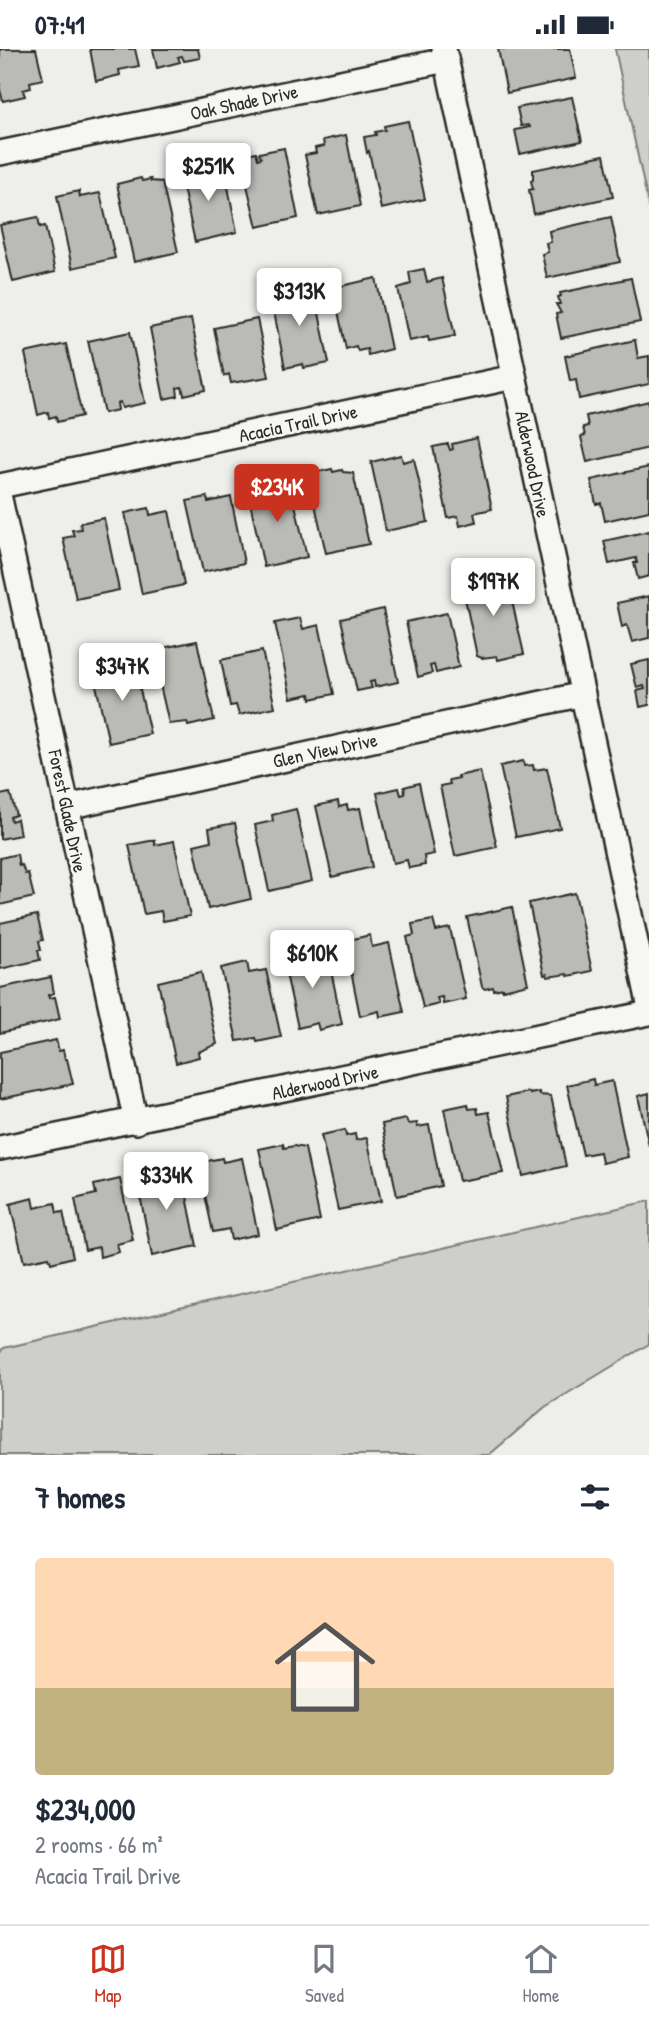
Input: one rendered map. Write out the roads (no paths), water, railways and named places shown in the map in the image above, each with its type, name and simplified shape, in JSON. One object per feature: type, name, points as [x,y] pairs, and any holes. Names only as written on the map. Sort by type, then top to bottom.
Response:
[{"type":"street","name":"Oak Shade Drive","points":[[0,153],[445,55]]},
{"type":"street","name":"Alderwood Drive","points":[[445,55],[649,1003]]},
{"type":"street","name":"Acacia Trail Drive","points":[[0,486],[514,377]]},
{"type":"street","name":"Forest Glade Drive","points":[[0,499],[135,1122]]},
{"type":"street","name":"Glen View Drive","points":[[67,807],[583,694]]},
{"type":"street","name":"Alderwood Drive","points":[[0,1148],[649,1013]]}]
